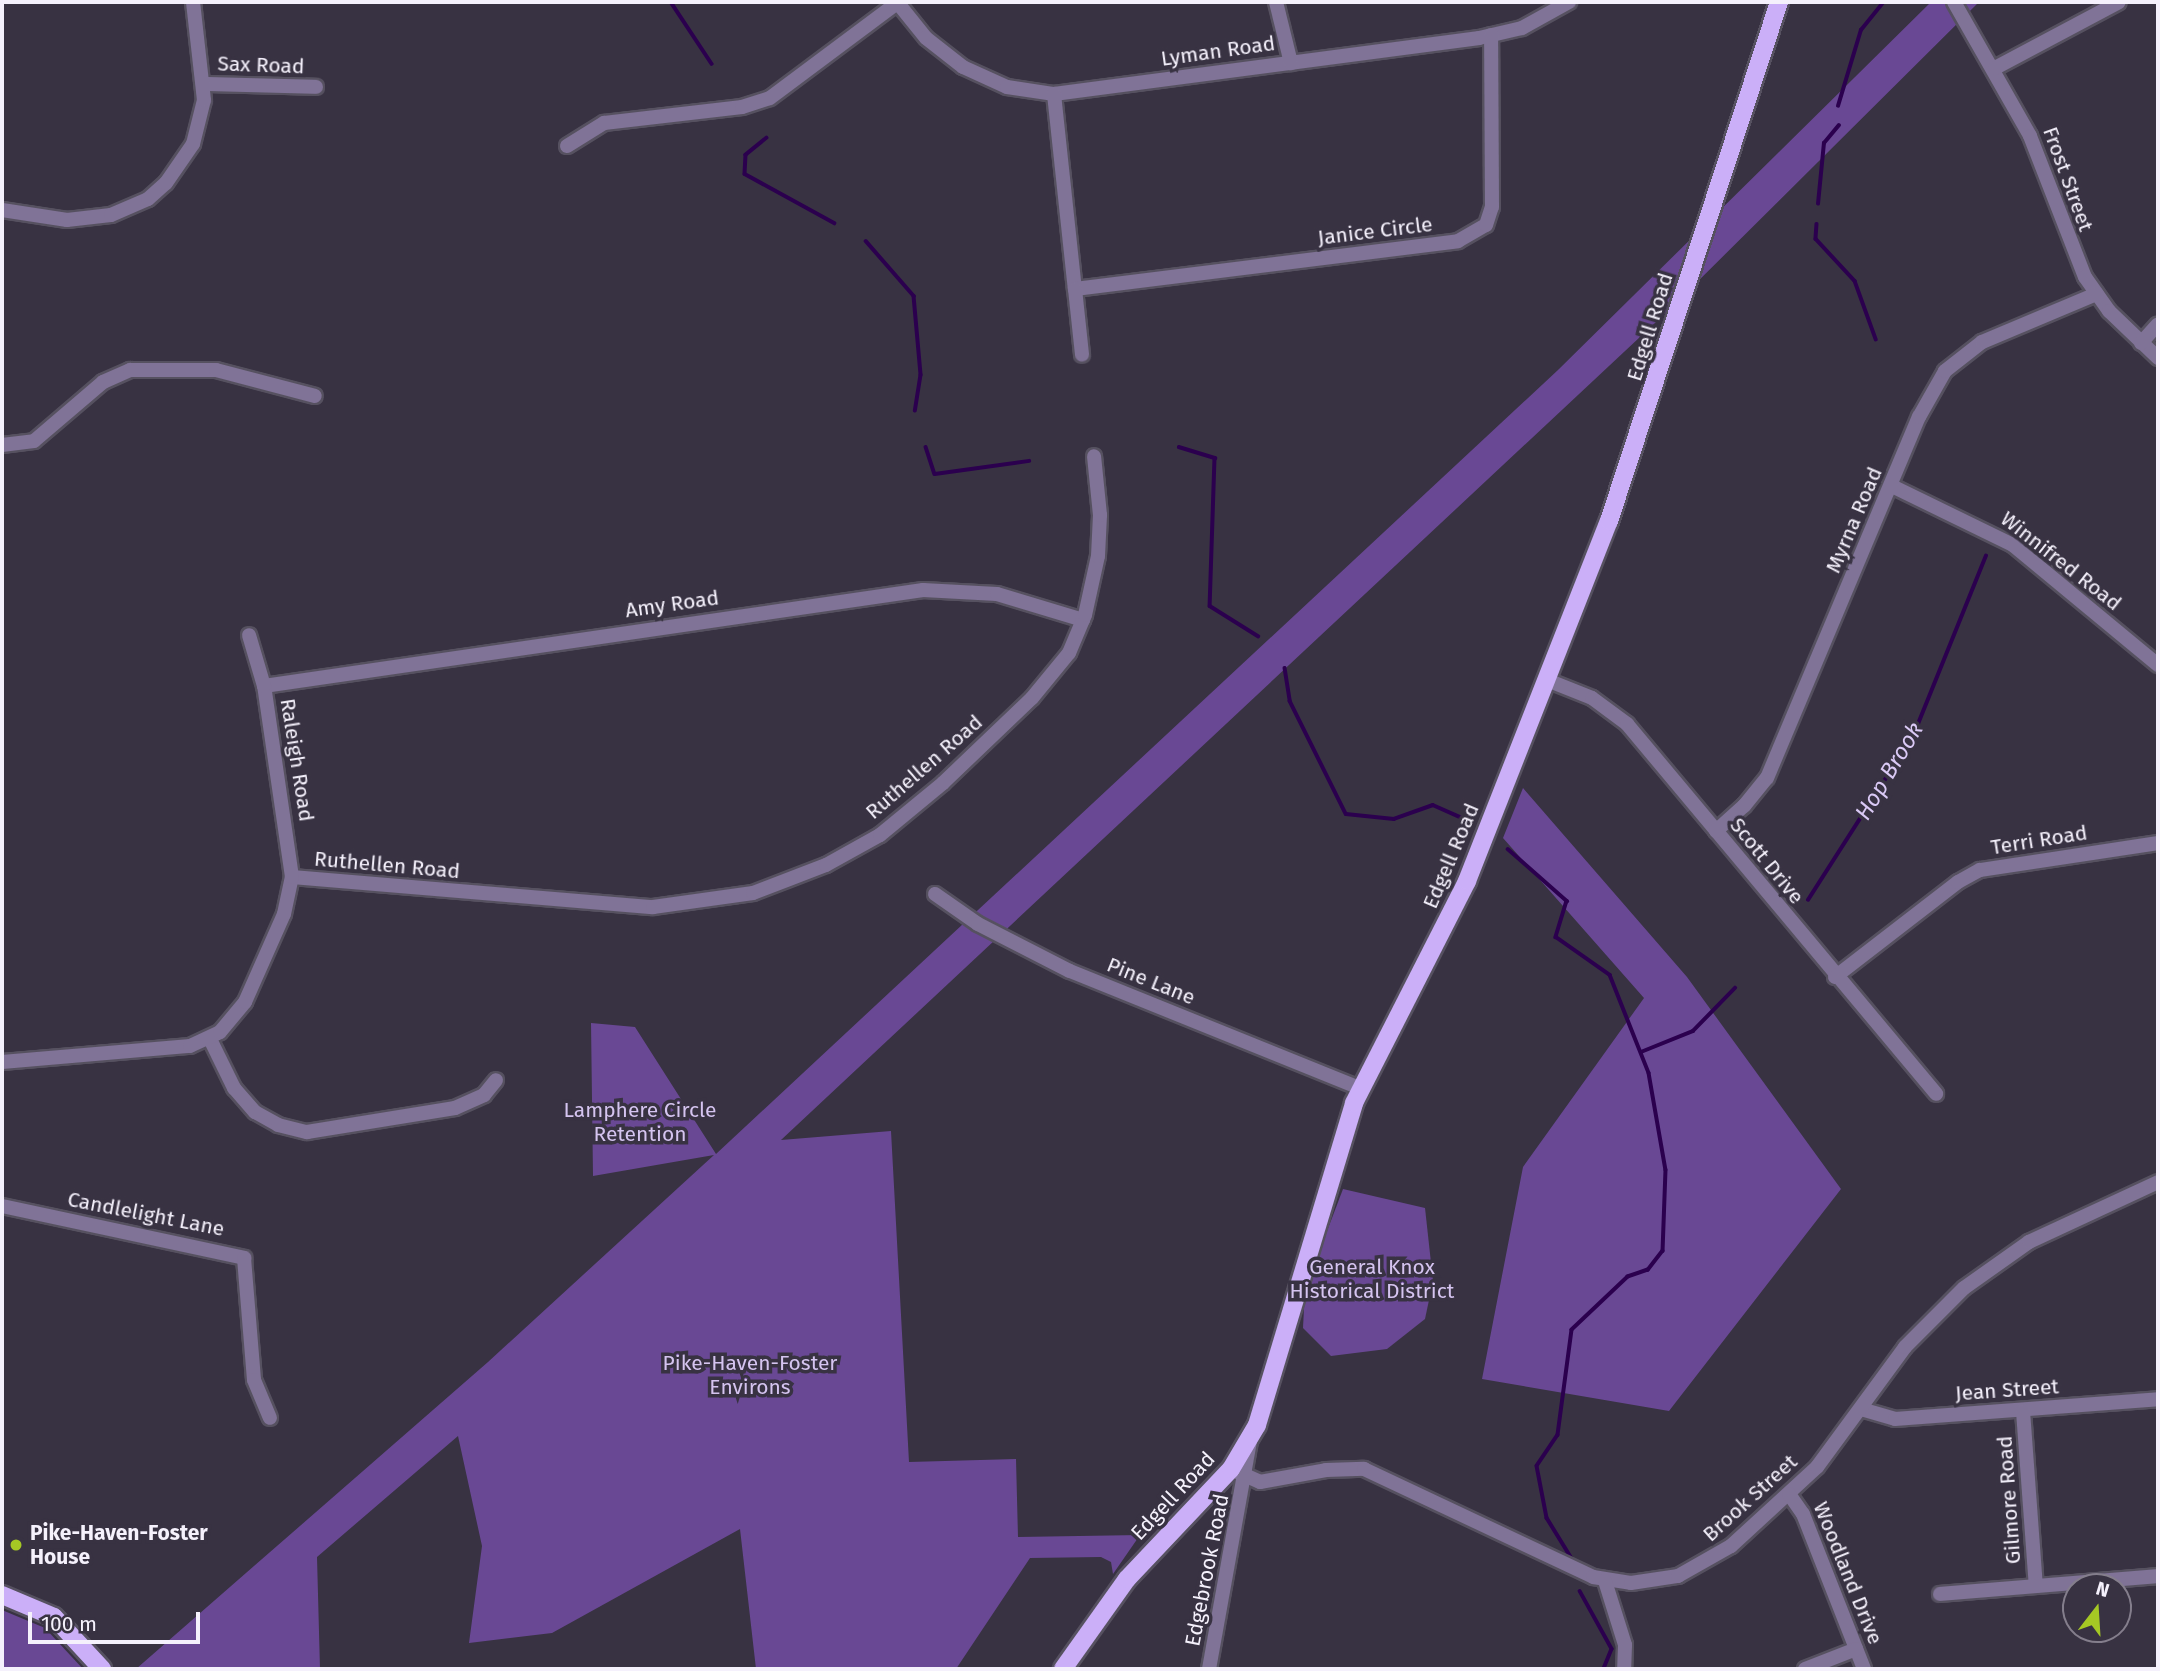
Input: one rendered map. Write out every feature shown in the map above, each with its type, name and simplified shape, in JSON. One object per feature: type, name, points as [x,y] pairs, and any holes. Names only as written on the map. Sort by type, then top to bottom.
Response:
[{"type":"main road","name":"Edgell Road","points":[[1063,1669],[1127,1579],[1238,1474],[1270,1390],[1360,1088],[1457,904],[1622,488],[1779,2]]},
{"type":"main road","points":[[2,1595],[54,1617],[102,1669]]},
{"type":"street","points":[[2,210],[67,220],[98,218],[148,199],[187,155],[201,118],[205,84],[194,2]]},
{"type":"street","points":[[567,146],[604,123],[742,107],[785,88],[897,2]]},
{"type":"street","name":"Lyman Road","points":[[897,2],[926,38],[963,67],[1007,87],[1054,94],[1491,35],[1534,23],[1569,2]]},
{"type":"street","points":[[1276,2],[1291,63]]},
{"type":"street","name":"Frost Street","points":[[1954,2],[1994,68],[2030,136],[2076,261],[2096,294],[2158,358]]},
{"type":"street","points":[[1994,68],[2119,2]]},
{"type":"street","name":"Janice Circle","points":[[1074,289],[1458,241],[1477,234],[1486,225],[1492,207],[1491,35]]},
{"type":"street","name":"Sax Road","points":[[205,84],[316,87]]},
{"type":"street","points":[[1054,94],[1082,355]]},
{"type":"street","name":"Myrna Road","points":[[1716,831],[1744,806],[1767,778],[1926,401],[1955,360],[1982,342],[2096,294]]},
{"type":"street","points":[[2141,343],[2158,324]]},
{"type":"street","points":[[2,444],[34,441],[103,382],[130,370],[216,370],[315,396]]},
{"type":"street","name":"Ruthellen Road","points":[[292,877],[634,908],[704,902],[774,887],[880,835],[943,783],[1056,673],[1083,620],[1100,538],[1094,456]]},
{"type":"street","name":"Winnifred Road","points":[[1892,486],[2014,545],[2158,665]]},
{"type":"street","name":"Amy Road","points":[[264,686],[923,590],[997,594],[1083,620]]},
{"type":"street","name":"Raleigh Road","points":[[2,1062],[179,1048],[210,1039],[230,1023],[245,1002],[284,914],[292,877],[264,686],[249,635]]},
{"type":"street","name":"Scott Drive","points":[[1548,680],[1592,698],[1616,714],[1936,1094]]},
{"type":"street","name":"Terri Road","points":[[1835,977],[1958,882],[1980,870],[2158,843]]},
{"type":"street","name":"Pine Lane","points":[[934,894],[978,924],[1061,967],[1360,1088]]},
{"type":"street","points":[[210,1039],[234,1088],[254,1112],[278,1125],[307,1132],[455,1108],[484,1095],[496,1080]]},
{"type":"street","name":"Brook Street","points":[[1238,1474],[1268,1481],[1339,1468],[1376,1473],[1605,1581],[1646,1583],[1690,1572],[1731,1546],[1789,1494],[1829,1453],[1919,1331],[1980,1274],[2050,1231],[2158,1182]]},
{"type":"street","name":"Candlelight Lane","points":[[2,1206],[244,1258],[254,1380],[270,1418]]},
{"type":"street","name":"Jean Street","points":[[1861,1409],[1895,1419],[2158,1399]]},
{"type":"street","name":"Gilmore Road","points":[[2023,1411],[2036,1586]]},
{"type":"street","name":"Edgebrook Road","points":[[1209,1669],[1238,1474]]},
{"type":"street","name":"Woodland Drive","points":[[1789,1494],[1803,1514],[1864,1669]]},
{"type":"street","points":[[1940,1594],[2158,1576]]},
{"type":"street","points":[[1605,1581],[1625,1645],[1624,1669]]},
{"type":"street","points":[[1805,1669],[1856,1649]]},
{"type":"green space","name":"Pike-Haven-Foster Environs","points":[[1931,2],[1979,2],[1671,308],[781,1140],[891,1131],[909,1462],[1016,1459],[1018,1537],[1140,1535],[1113,1574],[1111,1562],[1101,1557],[1030,1558],[956,1669],[756,1669],[740,1529],[552,1633],[469,1643],[482,1546],[458,1436],[317,1557],[320,1669],[136,1669],[488,1362],[714,1155],[593,1176],[591,1023],[635,1027],[716,1154],[1558,370]]},
{"type":"green space","points":[[1523,788],[1687,977],[1841,1189],[1669,1411],[1482,1379],[1523,1167],[1644,998],[1503,838]]},
{"type":"green space","name":"General Knox Historical District","points":[[1343,1189],[1425,1208],[1433,1281],[1425,1319],[1387,1349],[1331,1356],[1303,1328],[1305,1289]]},
{"type":"green space","points":[[2,1610],[45,1628],[83,1669],[2,1669]]},
{"type":"waterway","points":[[671,2],[712,64]]},
{"type":"waterway","name":"Hop Brook","points":[[1838,106],[1861,30],[1884,2]]},
{"type":"waterway","name":"Hop Brook","points":[[1818,204],[1824,143],[1839,125]]},
{"type":"waterway","points":[[767,138],[746,155],[745,174],[834,223]]},
{"type":"waterway","name":"Hop Brook","points":[[1817,224],[1816,239],[1855,281],[1876,339]]},
{"type":"waterway","points":[[866,241],[914,296],[921,375],[915,411]]},
{"type":"waterway","points":[[926,447],[935,474],[1029,461]]},
{"type":"waterway","points":[[1179,447],[1215,458],[1210,606],[1258,636]]},
{"type":"waterway","name":"Hop Brook","points":[[1808,900],[1914,734],[1986,556]]},
{"type":"waterway","points":[[1285,668],[1290,701],[1346,814],[1394,819],[1433,805],[1465,819]]},
{"type":"waterway","points":[[1508,849],[1567,901],[1556,937],[1610,975],[1649,1073],[1666,1170],[1663,1251],[1648,1270],[1628,1277],[1572,1330],[1558,1435],[1537,1466],[1547,1518],[1571,1557]]},
{"type":"waterway","name":"Hop Brook","points":[[1641,1052],[1693,1031],[1735,988]]},
{"type":"waterway","points":[[1580,1591],[1612,1649],[1604,1669]]},
{"type":"place","name":"Pike-Haven-Foster House","points":[[16,1545]]},
{"type":"park label","name":"Lamphere Circle Retention","points":[[640,1122]]}]
